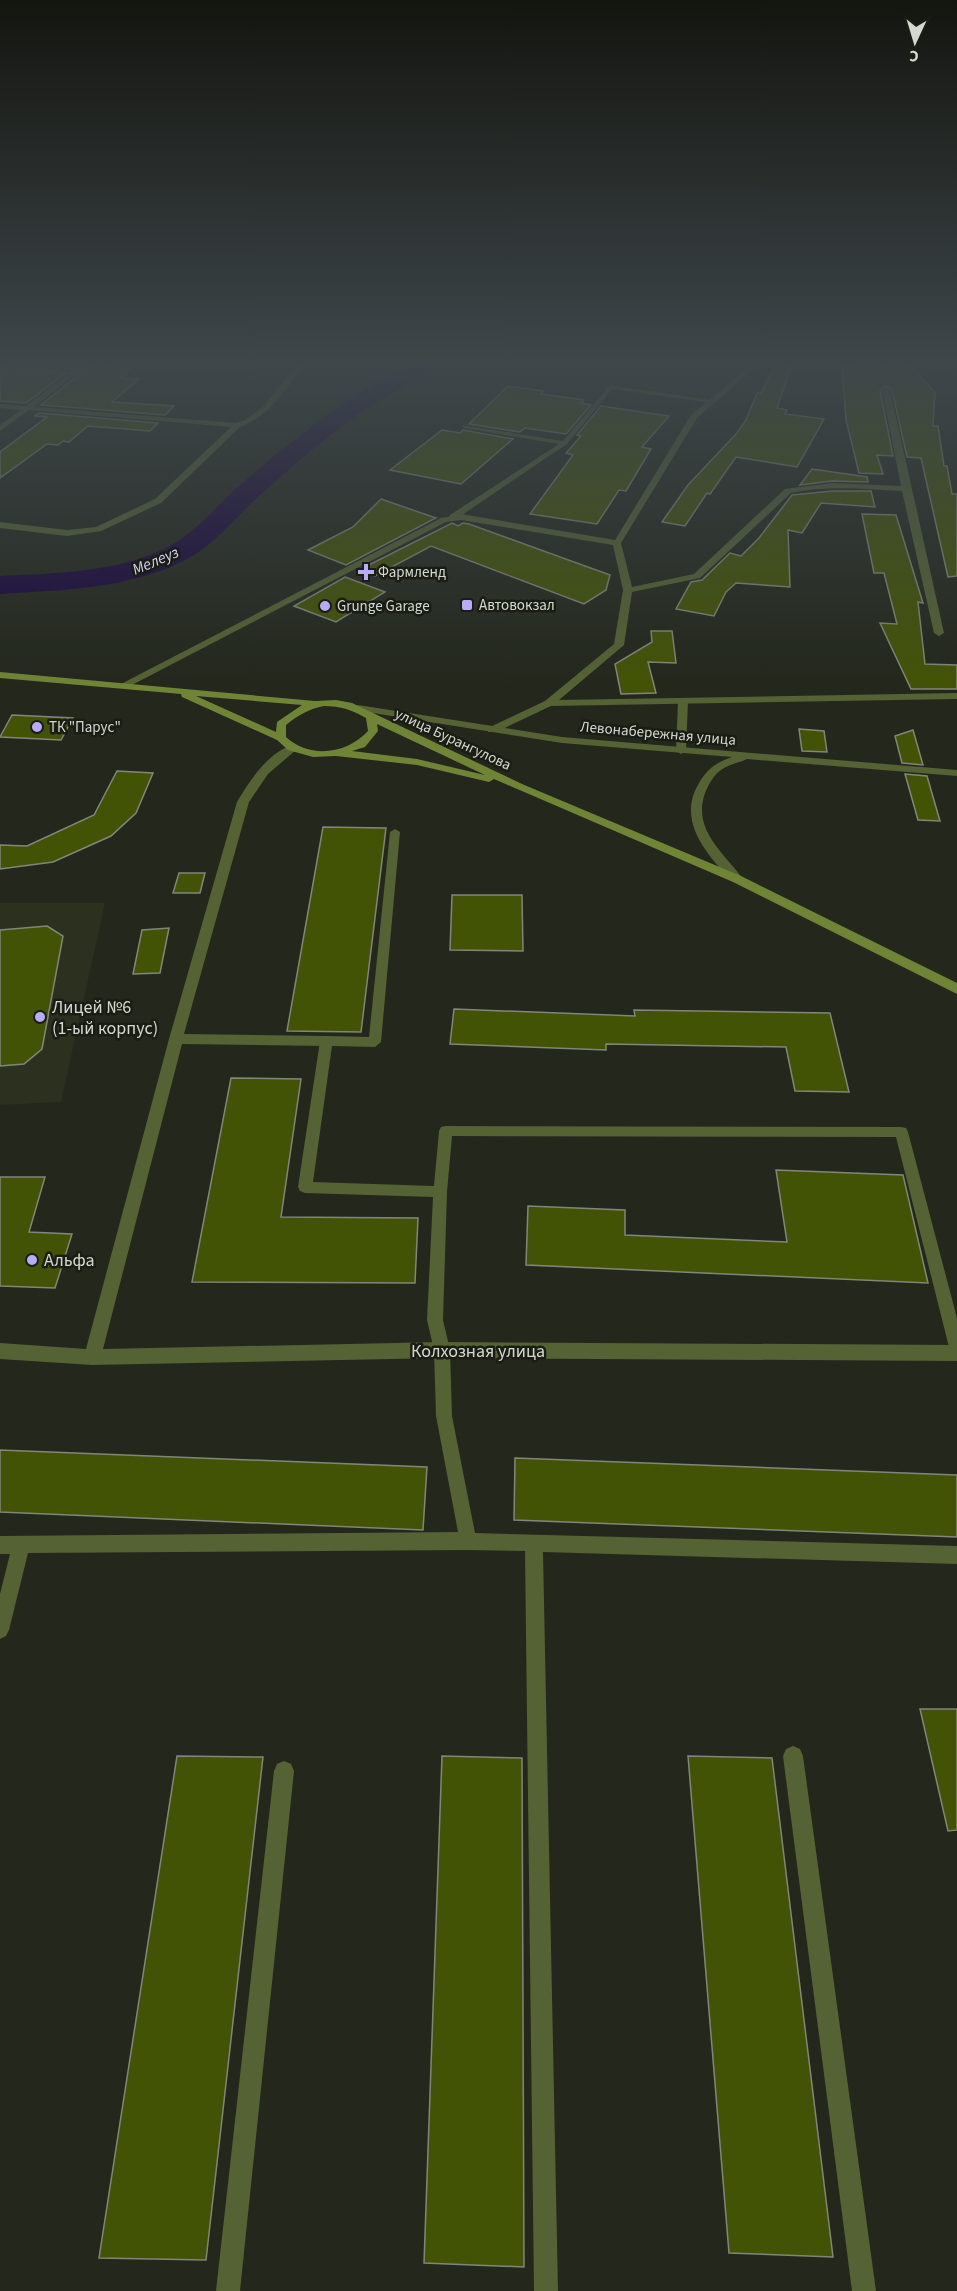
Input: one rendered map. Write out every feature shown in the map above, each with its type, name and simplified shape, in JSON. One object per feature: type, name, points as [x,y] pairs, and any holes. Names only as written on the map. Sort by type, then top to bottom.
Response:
[{"type":"main road","name":"улица Бурангулова","points":[[0,675],[316,704],[340,703],[358,708],[371,717],[518,786]]},
{"type":"main road","name":"улица Бурангулова","points":[[175,690],[313,754],[336,753],[417,762],[518,786]]},
{"type":"main road","name":"улица Бурангулова","points":[[287,743],[281,724],[294,711],[316,704]]},
{"type":"main road","name":"улица Бурангулова","points":[[336,753],[361,745],[373,731],[371,717]]},
{"type":"main road","points":[[518,786],[737,879],[957,989]]},
{"type":"street","points":[[0,525],[67,533],[98,529],[158,501],[189,471]]},
{"type":"street","points":[[492,730],[549,703],[619,645],[628,590],[617,543],[661,471]]},
{"type":"street","points":[[902,471],[939,633]]},
{"type":"street","points":[[628,590],[697,576],[749,530],[788,491],[802,488],[850,486],[906,489]]},
{"type":"street","points":[[124,685],[444,520],[461,516],[617,543]]},
{"type":"street","name":"Левонабережная улица","points":[[549,703],[957,696]]},
{"type":"street","name":"Левонабережная улица","points":[[358,708],[562,740],[957,773]]},
{"type":"street","points":[[92,1357],[176,1039],[243,802],[255,781],[287,743]]},
{"type":"street","points":[[737,879],[717,859],[704,840],[696,818],[696,797],[706,778],[719,766],[749,756]]},
{"type":"street","points":[[176,1039],[326,1041]]},
{"type":"street","name":"Колхозная улица","points":[[0,1351],[92,1357],[442,1350],[957,1353]]},
{"type":"lane","points":[[453,518],[523,471]]},
{"type":"lane","points":[[681,751],[684,701]]},
{"type":"lane","points":[[395,832],[375,1042],[326,1041],[305,1187],[440,1192]]},
{"type":"lane","points":[[468,1541],[444,1416],[442,1350],[435,1320],[440,1192],[446,1131],[901,1132],[957,1347]]},
{"type":"lane","points":[[0,1545],[468,1541],[957,1555]]},
{"type":"lane","points":[[534,1544],[546,2291]]},
{"type":"lane","points":[[0,1630],[21,1545]]},
{"type":"lane","points":[[793,1756],[864,2291]]},
{"type":"lane","points":[[228,2291],[284,1771]]},
{"type":"shaded area","name":"Лицей №6 (1-ый корпус)","points":[[0,903],[105,903],[61,1102],[0,1105]]},
{"type":"building","points":[[0,471],[10,471],[0,478]]},
{"type":"building","points":[[395,471],[476,471],[461,484]]},
{"type":"building","points":[[561,471],[638,471],[626,491],[619,490],[597,524],[530,514]]},
{"type":"building","points":[[701,471],[726,471],[710,494],[707,493],[685,526],[662,522],[688,485]]},
{"type":"building","points":[[811,471],[867,477],[868,482],[832,481],[800,485]]},
{"type":"building","points":[[858,471],[882,471],[883,474],[859,473]]},
{"type":"building","points":[[924,471],[948,471],[952,494],[957,494],[957,576],[948,577]]},
{"type":"building","points":[[833,491],[871,491],[875,507],[821,503],[802,533],[788,530],[790,587],[736,583],[726,592],[714,616],[676,609],[691,582],[702,580],[730,553],[741,556],[759,538],[792,495]]},
{"type":"building","points":[[381,499],[436,518],[346,565],[308,550],[353,527]]},
{"type":"building","points":[[862,514],[896,515],[923,603],[918,602],[925,664],[957,665],[957,689],[911,689],[880,623],[897,624],[884,573],[874,573]]},
{"type":"building","points":[[452,523],[458,526],[463,523],[469,524],[610,575],[606,590],[584,604],[431,546],[375,576],[359,570]]},
{"type":"building","points":[[345,577],[385,592],[336,622],[294,606]]},
{"type":"building","points":[[651,631],[672,631],[676,663],[648,662],[656,693],[621,694],[615,664],[652,642]]},
{"type":"building","name":"ТК \"Парус\"","points":[[12,715],[73,718],[61,740],[0,737]]},
{"type":"building","points":[[799,729],[824,731],[827,752],[802,751]]},
{"type":"building","points":[[913,730],[923,765],[902,763],[895,736]]},
{"type":"building","points":[[117,771],[153,773],[136,813],[111,836],[53,862],[0,869],[0,845],[27,846],[94,815]]},
{"type":"building","points":[[905,774],[927,776],[940,821],[918,820]]},
{"type":"building","points":[[323,827],[386,828],[361,1032],[287,1031]]},
{"type":"building","points":[[179,873],[205,873],[200,893],[173,893]]},
{"type":"building","points":[[452,895],[522,895],[523,951],[450,950]]},
{"type":"building","points":[[47,926],[63,936],[42,1049],[24,1064],[0,1066],[0,930]]},
{"type":"building","points":[[169,928],[160,973],[133,974],[142,930]]},
{"type":"building","points":[[454,1009],[635,1016],[634,1010],[830,1013],[849,1092],[795,1091],[786,1047],[606,1044],[606,1050],[450,1044]]},
{"type":"building","points":[[231,1078],[301,1079],[281,1217],[418,1218],[415,1283],[192,1282]]},
{"type":"building","points":[[776,1170],[903,1175],[928,1283],[526,1265],[528,1206],[625,1210],[625,1235],[787,1242]]},
{"type":"building","name":"Альфа","points":[[0,1177],[45,1177],[29,1232],[72,1234],[55,1288],[0,1286]]},
{"type":"building","points":[[0,1450],[427,1467],[423,1530],[0,1512]]},
{"type":"building","points":[[515,1458],[957,1475],[957,1537],[514,1520]]},
{"type":"building","points":[[920,1709],[957,1709],[957,1830],[948,1831]]},
{"type":"building","points":[[177,1756],[263,1757],[206,2260],[99,2258]]},
{"type":"building","points":[[442,1756],[522,1758],[524,2267],[424,2263]]},
{"type":"building","points":[[688,1756],[772,1758],[833,2257],[729,2253]]},
{"type":"waterway","name":"Мелеуз","points":[[0,585],[67,581],[111,575],[153,564],[194,543],[273,471]]},
{"type":"place","name":"Фармленд","points":[[366,572]]},
{"type":"place","name":"Автовокзал","points":[[467,605]]},
{"type":"place","name":"Grunge Garage","points":[[325,606]]},
{"type":"place","name":"ТК \"Парус\"","points":[[37,727]]},
{"type":"place","name":"Лицей №6 (1-ый корпус)","points":[[40,1017]]},
{"type":"place","name":"Альфа","points":[[32,1260]]}]
